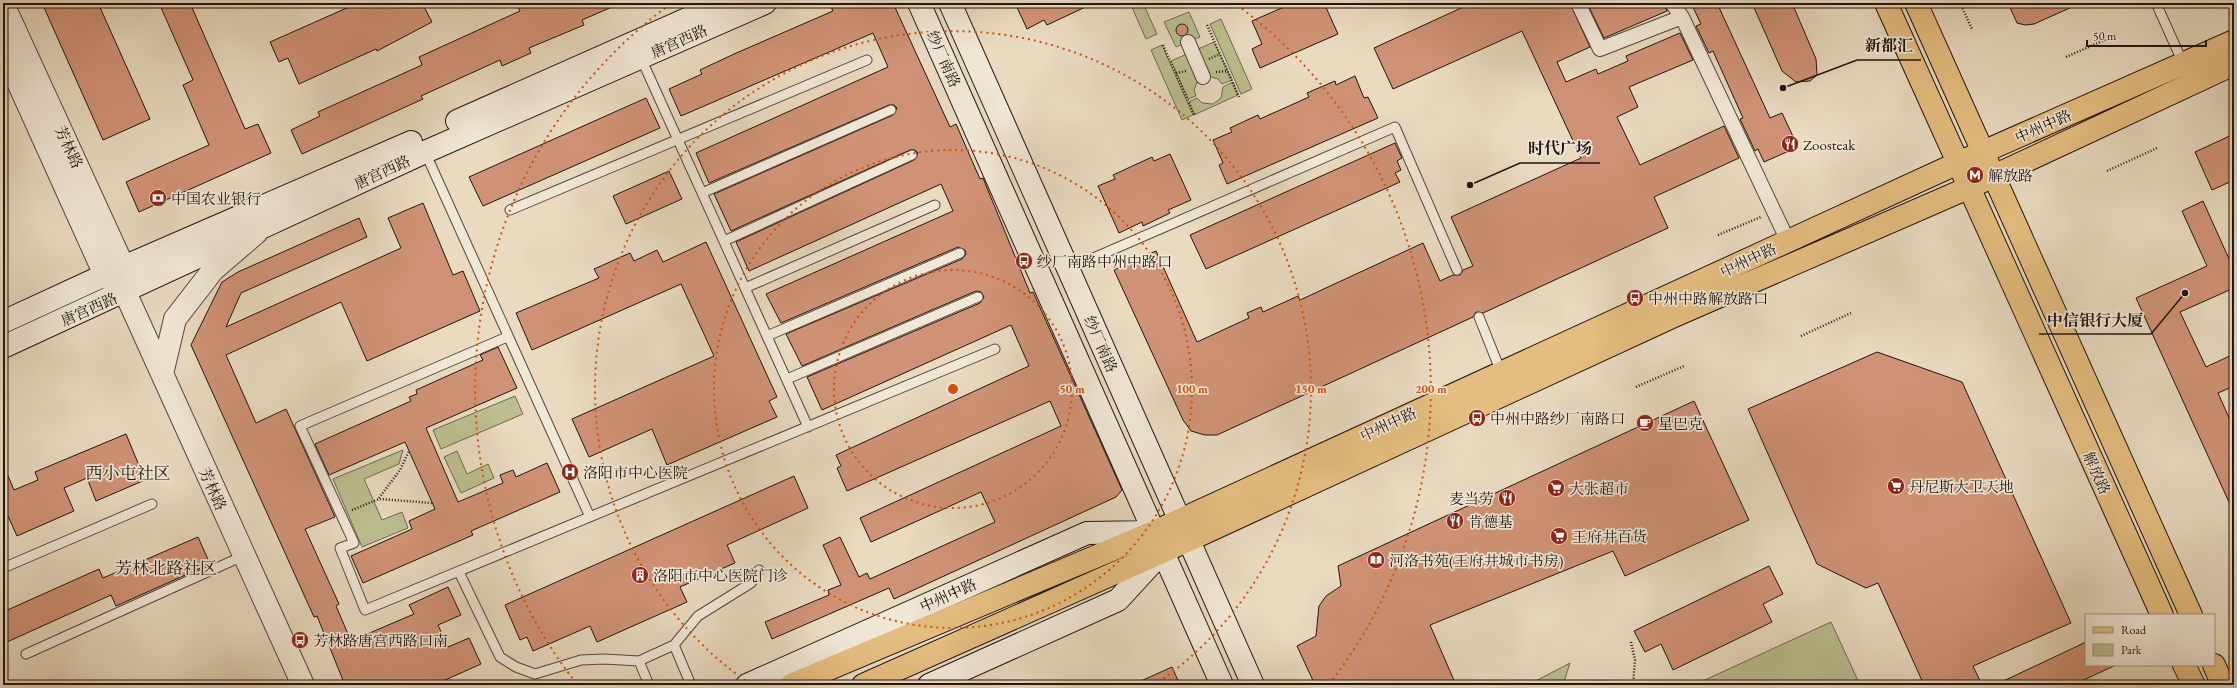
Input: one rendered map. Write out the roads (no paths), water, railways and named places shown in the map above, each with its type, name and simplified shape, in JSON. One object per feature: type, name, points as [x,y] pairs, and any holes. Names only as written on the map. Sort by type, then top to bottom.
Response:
[{"type":"main road","name":"唐宫西路","points":[[637,51],[723,3]]},
{"type":"main road","name":"唐宫西路","points":[[3,322],[115,272],[422,145],[637,51],[765,3]]},
{"type":"main road","name":"纱厂南路","points":[[919,3],[1222,685]]},
{"type":"main road","name":"纱厂南路","points":[[950,3],[1254,685]]},
{"type":"main road","name":"解放路","points":[[1886,3],[1968,188],[2162,614]]},
{"type":"main road","name":"解放路","points":[[1916,3],[2191,614]]},
{"type":"main road","name":"芳林路","points":[[3,4],[115,272]]},
{"type":"main road","name":"中州中路","points":[[929,685],[1118,600],[1158,542],[1180,520],[1958,163],[2234,41]]},
{"type":"main road","name":"芳林路","points":[[3,49],[125,292],[243,556],[303,685]]},
{"type":"main road","name":"中州中路","points":[[747,685],[1087,533],[1158,542],[1189,540],[1674,316],[1968,188],[2234,64]]},
{"type":"main road","name":"唐宫西路","points":[[3,347],[125,292],[265,226],[422,145]]},
{"type":"main road","points":[[162,374],[174,319],[213,270],[265,226]]},
{"type":"main road","name":"中州中路","points":[[863,685],[930,655],[1158,542]]},
{"type":"main road","name":"中州中路","points":[[791,685],[1158,542]]},
{"type":"main road","points":[[891,685],[930,655]]},
{"type":"main road","points":[[2184,666],[2194,685]]},
{"type":"main road","points":[[2214,666],[2223,685]]},
{"type":"street","points":[[1578,3],[1600,49],[1682,17]]},
{"type":"street","points":[[1672,3],[1682,17],[1788,241]]},
{"type":"street","points":[[1188,42],[1203,77]]},
{"type":"lane","points":[[2156,3],[2184,64]]},
{"type":"lane","points":[[637,51],[808,427]]},
{"type":"lane","points":[[510,210],[867,60]]},
{"type":"lane","points":[[702,193],[891,110]]},
{"type":"lane","points":[[1068,269],[1395,128],[1457,270]]},
{"type":"lane","points":[[422,145],[507,337],[590,517]]},
{"type":"lane","points":[[724,241],[912,154]]},
{"type":"lane","points":[[745,288],[935,205]]},
{"type":"lane","points":[[767,336],[960,253]]},
{"type":"lane","points":[[786,379],[978,296]]},
{"type":"lane","points":[[1479,317],[1501,372]]},
{"type":"lane","points":[[507,337],[300,426],[354,543],[340,548],[365,610],[995,349]]},
{"type":"lane","points":[[3,568],[152,504]]},
{"type":"lane","points":[[26,654],[243,556]]},
{"type":"lane","points":[[459,572],[500,657],[516,667],[535,674],[581,660],[604,659],[639,661],[674,645],[698,616],[751,583],[758,570]]},
{"type":"lane","points":[[674,645],[691,685]]},
{"type":"lane","points":[[639,661],[649,685]]},
{"type":"place","name":"新都汇","points":[[1783,88]]},
{"type":"place","name":"Zoosteak","points":[[1790,144]]},
{"type":"place","name":"解放路","points":[[1975,175]]},
{"type":"place","name":"时代广场","points":[[1470,185]]},
{"type":"place","name":"中国农业银行","points":[[158,198]]},
{"type":"place","name":"纱厂南路中州中路口","points":[[1024,261]]},
{"type":"place","name":"中信银行大厦","points":[[2185,293]]},
{"type":"place","name":"中州中路解放路口","points":[[1635,298]]},
{"type":"place","name":"中州中路纱厂南路口","points":[[1477,418]]},
{"type":"place","name":"星巴克","points":[[1645,423]]},
{"type":"place","name":"洛阳市中心医院","points":[[570,472]]},
{"type":"place","name":"丹尼斯大卫天地","points":[[1896,486]]},
{"type":"place","name":"大张超市","points":[[1556,488]]},
{"type":"place","name":"麦当劳","points":[[1507,498]]},
{"type":"place","name":"肯德基","points":[[1455,521]]},
{"type":"place","name":"王府井百货","points":[[1559,536]]},
{"type":"place","name":"河洛书苑(王府井城市书房)","points":[[1376,560]]},
{"type":"place","name":"洛阳市中心医院门诊","points":[[640,575]]},
{"type":"place","name":"芳林路唐宫西路口南","points":[[300,640]]},
{"type":"district","name":"西小屯社区","points":[[128,473]]},
{"type":"district","name":"芳林北路社区","points":[[166,568]]}]
